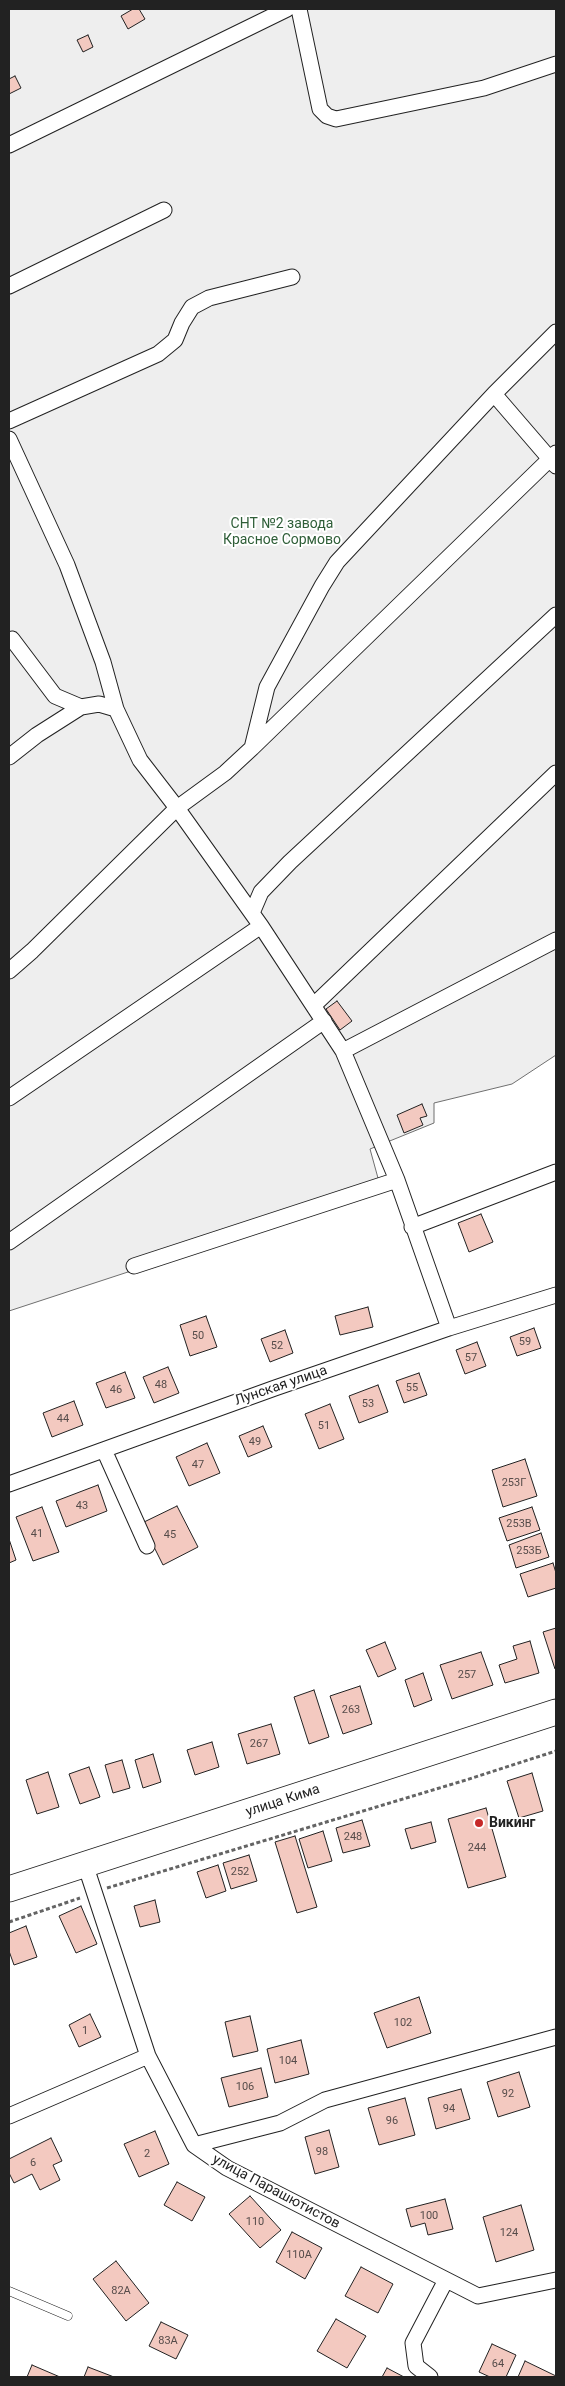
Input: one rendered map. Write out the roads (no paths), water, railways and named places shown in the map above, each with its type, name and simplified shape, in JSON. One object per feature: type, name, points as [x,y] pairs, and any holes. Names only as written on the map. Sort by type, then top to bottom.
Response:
[{"type":"main road","name":"улица Кима","points":[[9,1889],[556,1712]]},
{"type":"street","points":[[9,145],[287,9]]},
{"type":"street","points":[[299,9],[320,109],[327,116],[336,119],[484,88],[556,64]]},
{"type":"street","points":[[9,286],[164,210]]},
{"type":"street","points":[[9,420],[158,354],[175,340],[182,323],[192,307],[209,298],[292,277]]},
{"type":"street","points":[[252,748],[267,687],[322,586],[338,562],[494,394],[556,332]]},
{"type":"street","points":[[9,971],[32,951],[177,808],[225,773],[252,748],[554,459],[494,394]]},
{"type":"street","points":[[9,438],[67,565],[104,662],[116,709],[140,760],[177,808],[252,913],[343,1051],[397,1180],[449,1328]]},
{"type":"street","points":[[252,913],[262,892],[290,862],[556,615]]},
{"type":"street","points":[[12,639],[55,696],[81,707]]},
{"type":"street","points":[[9,757],[36,735],[81,707],[99,704],[116,709]]},
{"type":"street","points":[[314,1005],[556,773]]},
{"type":"street","points":[[9,1098],[261,926]]},
{"type":"street","points":[[343,1051],[556,940]]},
{"type":"street","points":[[9,1242],[324,1021]]},
{"type":"street","points":[[412,1227],[556,1172]]},
{"type":"street","points":[[134,1266],[397,1180]]},
{"type":"street","name":"Лунская улица","points":[[9,1484],[449,1328],[556,1295]]},
{"type":"street","points":[[104,1450],[148,1546]]},
{"type":"street","name":"улица Парашютистов","points":[[85,1864],[148,2056],[194,2145],[227,2168],[478,2296],[556,2280]]},
{"type":"street","points":[[194,2145],[280,2123],[326,2100],[556,2036]]},
{"type":"street","points":[[9,2116],[148,2056]]},
{"type":"street","points":[[430,2377],[416,2366],[413,2343],[446,2280]]},
{"type":"lane","points":[[9,2291],[68,2316]]},
{"type":"place","name":"Викинг","points":[[479,1823]]},
{"type":"park label","name":"СНТ №2 завода Красное Сормово","points":[[282,532]]}]
